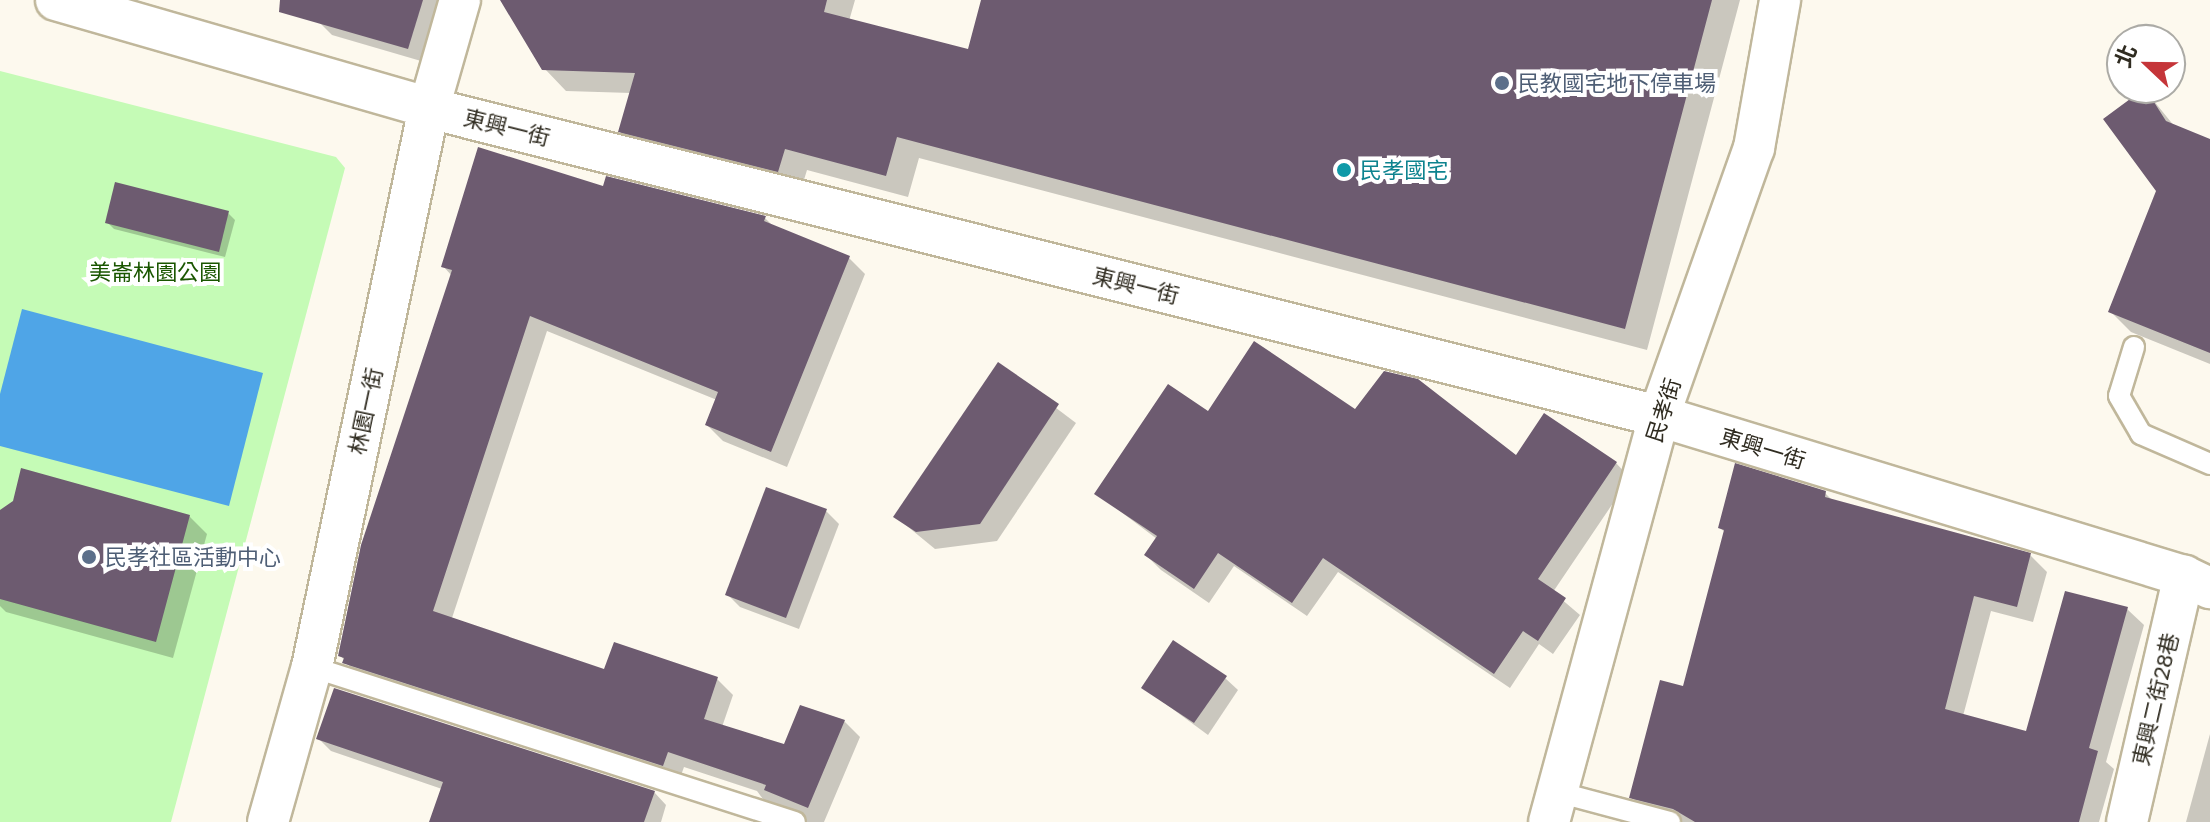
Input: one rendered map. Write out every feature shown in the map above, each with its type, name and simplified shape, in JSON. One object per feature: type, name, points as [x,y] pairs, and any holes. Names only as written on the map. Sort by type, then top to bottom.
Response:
[{"type":"street","name":"東興一街","points":[[56,0],[429,108],[1659,416],[2197,582]]},
{"type":"street","name":"林園一街","points":[[268,822],[312,667],[429,108],[460,0]]},
{"type":"street","name":"民孝街","points":[[1553,807],[1659,416],[1754,148],[1780,0]]},
{"type":"street","name":"東興二街28巷","points":[[2127,822],[2197,582]]},
{"type":"lane","points":[[2134,347],[2119,396],[2141,434],[2210,464]]},
{"type":"lane","points":[[312,667],[795,822]]},
{"type":"lane","points":[[1553,807],[1670,822]]},
{"type":"green space","name":"美崙林園公園","points":[[0,71],[336,157],[345,168],[171,822],[0,822]]},
{"type":"water","points":[[22,309],[263,373],[229,506],[0,446],[0,394]]},
{"type":"building","points":[[280,0],[423,0],[408,49],[279,12]]},
{"type":"building","name":"民孝國宅","points":[[500,0],[827,0],[824,12],[968,49],[981,0],[1712,0],[1625,329],[897,137],[886,176],[785,149],[778,172],[618,132],[635,73],[542,70]]},
{"type":"building","points":[[2123,104],[2155,104],[2166,121],[2210,139],[2210,353],[2108,312],[2156,191],[2103,119]]},
{"type":"building","points":[[478,147],[603,186],[606,176],[766,216],[764,221],[850,256],[771,452],[705,425],[718,392],[530,316],[433,611],[604,669],[614,642],[718,677],[704,719],[784,744],[800,705],[845,720],[808,808],[764,790],[766,785],[668,752],[663,766],[342,663],[344,658],[338,656],[361,545],[452,270],[441,267]]},
{"type":"building","points":[[115,182],[229,211],[219,252],[105,223]]},
{"type":"building","points":[[1254,341],[1355,409],[1384,371],[1418,379],[1516,455],[1544,413],[1617,462],[1538,579],[1566,598],[1538,641],[1523,631],[1494,674],[1323,558],[1292,603],[1218,553],[1194,589],[1144,555],[1157,536],[1094,494],[1168,384],[1208,411]]},
{"type":"building","points":[[998,362],[1059,404],[980,524],[916,532],[893,517]]},
{"type":"building","points":[[1735,463],[1826,491],[1825,497],[2031,553],[2017,607],[1974,596],[1945,709],[2026,731],[2065,591],[2128,607],[2089,748],[2098,751],[2079,822],[1695,822],[1673,809],[1629,798],[1660,680],[1683,686],[1724,530],[1718,528]]},
{"type":"building","name":"民孝社區活動中心","points":[[21,468],[190,515],[156,642],[0,599],[0,510],[13,501]]},
{"type":"building","points":[[766,487],[827,509],[786,618],[725,595]]},
{"type":"building","points":[[1173,640],[1227,676],[1194,723],[1141,688]]},
{"type":"building","points":[[334,688],[655,791],[644,822],[429,822],[443,782],[316,739]]},
{"type":"place","name":"民教國宅地下停車場","points":[[1502,83]]},
{"type":"place","name":"民孝國宅","points":[[1344,170]]},
{"type":"place","name":"民孝社區活動中心","points":[[89,557]]}]
